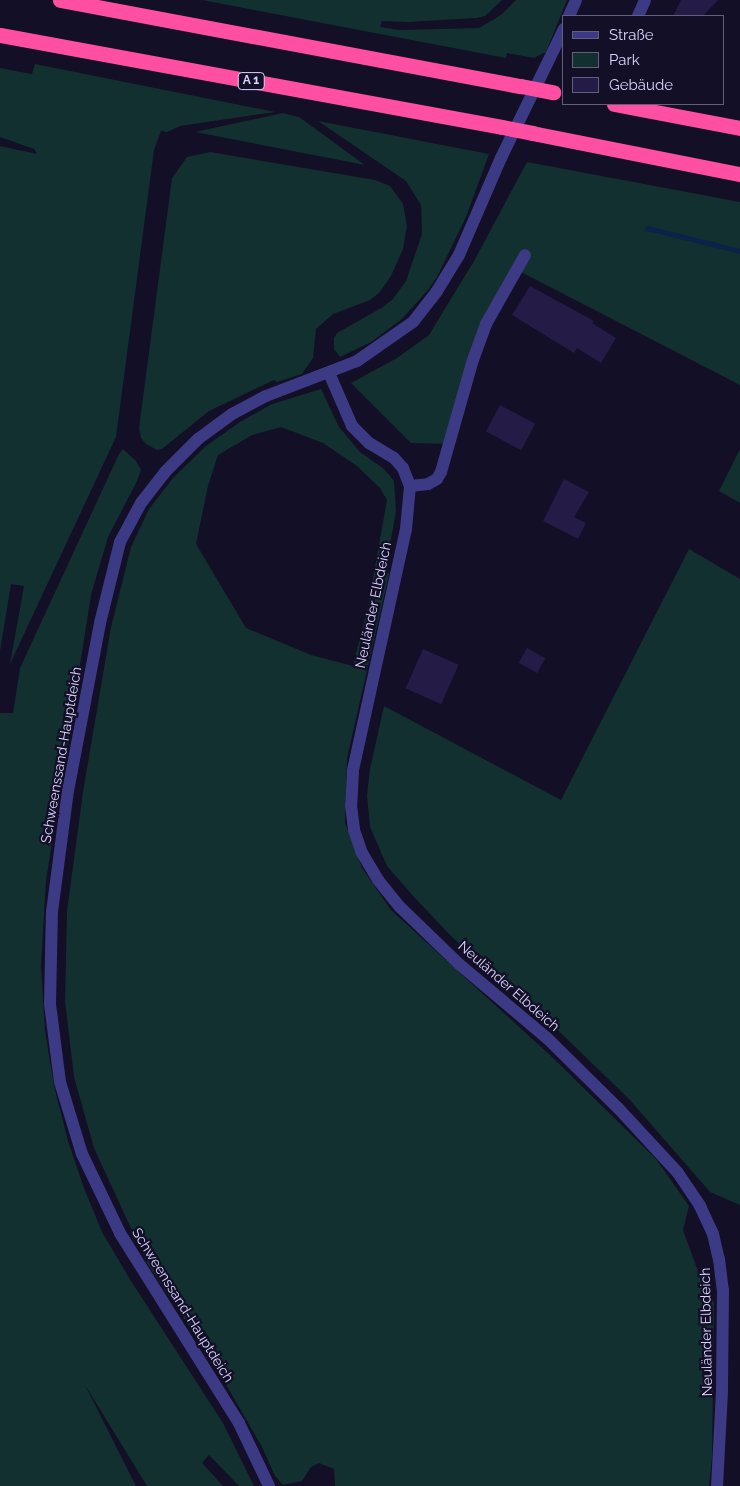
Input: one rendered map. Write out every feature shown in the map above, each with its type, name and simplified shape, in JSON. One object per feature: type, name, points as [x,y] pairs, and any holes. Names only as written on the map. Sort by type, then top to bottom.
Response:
[{"type":"highway","points":[[60,0],[558,93]]},
{"type":"highway","name":"A 1","points":[[0,35],[502,127],[740,174]]},
{"type":"highway","points":[[619,105],[740,128]]},
{"type":"street","points":[[570,15],[576,0]]},
{"type":"street","points":[[638,15],[645,0]]},
{"type":"street","name":"Schweenssand-Hauptdeich","points":[[269,1486],[238,1423],[120,1233],[82,1154],[60,1082],[50,1004],[52,912],[68,791],[102,615],[120,542],[141,503],[165,472],[198,438],[232,414],[266,396],[357,361],[413,322],[437,291],[459,255],[501,158],[562,33]]},
{"type":"street","points":[[329,373],[352,426],[369,443],[394,458],[403,468],[410,486],[428,484],[437,479],[441,472],[473,360],[486,324],[525,255]]},
{"type":"street","name":"Neuländer Elbdeich","points":[[410,486],[406,529],[353,771],[351,806],[354,830],[362,853],[378,880],[400,907],[459,964],[546,1038],[619,1110],[678,1173],[700,1206],[713,1234],[719,1259],[723,1290],[722,1391],[717,1486]]},
{"type":"green space","points":[[202,0],[502,0],[485,16],[476,18],[408,22],[382,21],[380,27],[400,30],[479,28],[501,15],[516,0],[567,0],[546,52],[534,58],[507,53],[506,58]]},
{"type":"green space","points":[[35,64],[275,112],[180,126],[167,132],[161,131],[154,150],[116,437],[10,664],[24,586],[11,584],[0,651],[0,146],[37,154],[34,149],[0,137],[0,68],[32,74]]},
{"type":"green space","points":[[283,113],[299,117],[365,165],[195,132]]},
{"type":"green space","points":[[318,121],[489,154],[466,217],[437,277],[428,290],[402,319],[371,342],[340,357],[334,349],[334,338],[337,333],[383,307],[393,299],[406,281],[422,234],[421,205],[406,181]]},
{"type":"green space","points":[[210,152],[375,180],[390,186],[403,204],[407,226],[403,249],[391,276],[379,293],[370,300],[333,314],[316,329],[313,358],[302,374],[277,382],[274,380],[209,411],[162,449],[157,450],[146,444],[141,438],[139,428],[172,178],[187,157]]},
{"type":"green space","points":[[527,162],[740,202],[740,385],[519,271],[473,360],[451,444],[411,443],[351,383],[397,358],[429,335],[474,261]]},
{"type":"green space","points":[[321,389],[339,427],[360,452],[384,469],[394,481],[396,512],[385,571],[389,574],[347,758],[345,823],[362,868],[391,910],[552,1057],[656,1159],[689,1206],[683,1230],[707,1296],[714,1302],[712,1457],[709,1486],[335,1486],[334,1469],[319,1463],[311,1467],[302,1481],[283,1485],[275,1476],[262,1447],[217,1369],[147,1263],[94,1148],[74,1077],[65,1001],[67,911],[83,792],[111,627],[131,547],[149,509],[173,478],[206,446],[240,422],[272,404]],"holes":[[[281,427],[323,443],[357,466],[380,488],[387,500],[368,606],[353,666],[311,655],[246,628],[196,544],[208,486],[218,455],[252,435]]]},
{"type":"green space","points":[[123,449],[136,461],[141,470],[108,537],[91,595],[46,881],[41,966],[45,1030],[54,1086],[68,1141],[102,1232],[131,1281],[223,1423],[254,1486],[239,1486],[209,1455],[202,1463],[223,1486],[147,1486],[85,1385],[136,1486],[0,1486],[0,713],[13,713],[20,668]]},
{"type":"green space","points":[[740,449],[740,503],[719,491]]},
{"type":"green space","points":[[689,549],[740,579],[740,1205],[710,1192],[629,1099],[537,1010],[452,937],[414,897],[387,866],[370,827],[367,795],[370,769],[384,706],[561,800]]},
{"type":"building","points":[[681,0],[718,0],[704,15],[674,15]]},
{"type":"building","points":[[530,286],[594,321],[592,323],[616,338],[601,363],[577,348],[574,353],[512,315]]},
{"type":"building","points":[[500,405],[535,424],[521,450],[486,431]]},
{"type":"building","points":[[564,479],[589,492],[574,517],[586,523],[578,539],[543,521]]},
{"type":"building","points":[[527,648],[545,658],[537,673],[519,663]]},
{"type":"building","points":[[423,649],[459,665],[441,704],[406,688]]},
{"type":"waterway","points":[[647,228],[740,251]]}]
